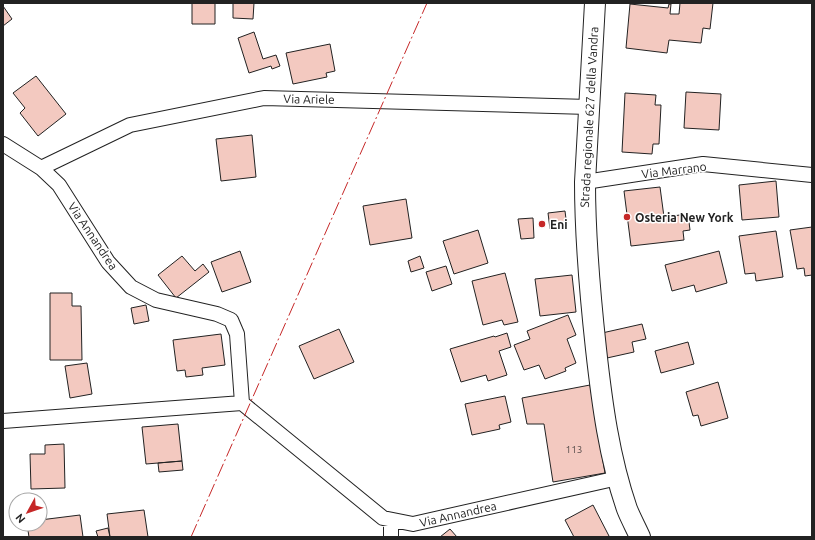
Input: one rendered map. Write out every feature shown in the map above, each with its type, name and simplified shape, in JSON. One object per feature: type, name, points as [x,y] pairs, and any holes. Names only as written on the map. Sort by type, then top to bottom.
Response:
[{"type":"main road","name":"Strada regionale 627 della Vandra","points":[[595,3],[585,182],[585,208],[591,309],[602,403],[618,478],[628,511],[640,537]]},
{"type":"street","name":"Via Ariele","points":[[41,168],[130,125],[264,98],[589,107]]},
{"type":"street","points":[[3,144],[41,168]]},
{"type":"street","name":"Via Marrano","points":[[585,182],[703,164],[812,175]]},
{"type":"street","name":"Via Annandrea","points":[[41,168],[59,185],[108,262],[131,287],[156,300],[217,314],[231,320],[237,334],[242,403],[383,518],[413,524],[618,478]]},
{"type":"street","points":[[3,421],[242,403]]},
{"type":"street","points":[[391,520],[391,537]]},
{"type":"building","points":[[192,3],[215,3],[215,24],[192,24]]},
{"type":"building","points":[[233,3],[254,3],[253,19],[233,18]]},
{"type":"building","points":[[680,3],[713,3],[710,29],[703,28],[701,43],[669,40],[667,53],[626,48],[630,4],[668,8],[669,4],[671,4],[670,14],[679,14]]},
{"type":"building","points":[[3,6],[12,19],[3,26]]},
{"type":"building","points":[[254,32],[263,59],[276,55],[280,66],[272,69],[271,66],[249,73],[238,38]]},
{"type":"building","points":[[330,44],[335,71],[326,73],[327,77],[293,84],[286,53]]},
{"type":"building","points":[[36,76],[66,114],[38,136],[20,113],[25,108],[13,93]]},
{"type":"building","points":[[686,92],[721,94],[719,130],[684,128]]},
{"type":"building","points":[[625,93],[656,95],[655,105],[661,105],[659,144],[653,144],[652,154],[622,152]]},
{"type":"building","points":[[252,135],[256,177],[221,181],[216,139]]},
{"type":"building","points":[[776,181],[779,217],[742,220],[739,185]]},
{"type":"building","points":[[660,187],[664,217],[688,214],[690,230],[683,231],[684,240],[631,246],[624,191]]},
{"type":"building","points":[[406,199],[412,238],[370,245],[363,206]]},
{"type":"building","points":[[565,211],[567,227],[550,229],[548,213]]},
{"type":"building","points":[[533,218],[534,238],[521,239],[518,219]]},
{"type":"building","points":[[812,227],[812,275],[805,276],[804,268],[797,269],[790,230]]},
{"type":"building","points":[[478,230],[488,263],[454,274],[443,241]]},
{"type":"building","points":[[776,231],[783,277],[756,281],[755,273],[745,274],[739,236]]},
{"type":"building","points":[[240,251],[251,282],[222,292],[211,262]]},
{"type":"building","points":[[719,251],[727,283],[696,292],[694,285],[672,291],[665,265]]},
{"type":"building","points":[[182,256],[195,271],[203,264],[209,272],[176,298],[158,275]]},
{"type":"building","points":[[420,256],[424,268],[411,272],[408,261]]},
{"type":"building","points":[[446,266],[452,284],[432,291],[426,272]]},
{"type":"building","points":[[505,273],[518,322],[504,325],[502,320],[483,325],[472,281]]},
{"type":"building","points":[[572,275],[576,312],[540,316],[535,279]]},
{"type":"building","points":[[50,293],[72,293],[72,306],[81,306],[82,360],[50,360]]},
{"type":"building","points":[[146,305],[149,321],[134,324],[131,308]]},
{"type":"building","points":[[568,315],[576,335],[567,339],[576,363],[565,368],[566,371],[545,379],[539,365],[524,370],[514,345],[530,339],[527,331]]},
{"type":"building","points":[[642,324],[646,339],[632,342],[634,352],[607,358],[602,333]]},
{"type":"building","points":[[339,329],[354,362],[314,379],[299,346]]},
{"type":"building","points":[[507,333],[511,347],[499,351],[507,375],[488,381],[486,375],[461,382],[450,349]]},
{"type":"building","points":[[221,334],[225,365],[202,368],[203,375],[186,377],[185,370],[177,371],[173,340]]},
{"type":"building","points":[[688,342],[694,364],[661,373],[655,351]]},
{"type":"building","points":[[87,363],[92,394],[70,398],[65,366]]},
{"type":"building","points":[[718,382],[728,418],[701,426],[698,415],[693,416],[686,392]]},
{"type":"building","points":[[590,385],[605,473],[553,482],[544,424],[527,424],[522,398]]},
{"type":"building","points":[[505,396],[511,422],[499,425],[500,429],[472,435],[465,404]]},
{"type":"building","points":[[178,424],[182,461],[146,464],[142,427]]},
{"type":"building","points":[[64,444],[65,488],[31,489],[30,454],[45,454],[45,445]]},
{"type":"building","points":[[182,461],[183,470],[159,472],[158,463]]},
{"type":"building","points":[[593,505],[609,536],[574,537],[565,520]]},
{"type":"building","points":[[144,510],[148,537],[110,537],[107,514]]},
{"type":"building","points":[[80,515],[83,537],[29,537],[28,532],[48,532],[48,519]]},
{"type":"building","points":[[108,528],[110,537],[98,537],[96,531]]},
{"type":"building","points":[[450,529],[457,537],[440,537]]},
{"type":"power","points":[[191,537],[427,3]]},
{"type":"place","name":"Osteria New York","points":[[627,217]]},
{"type":"place","name":"Eni","points":[[542,224]]}]
